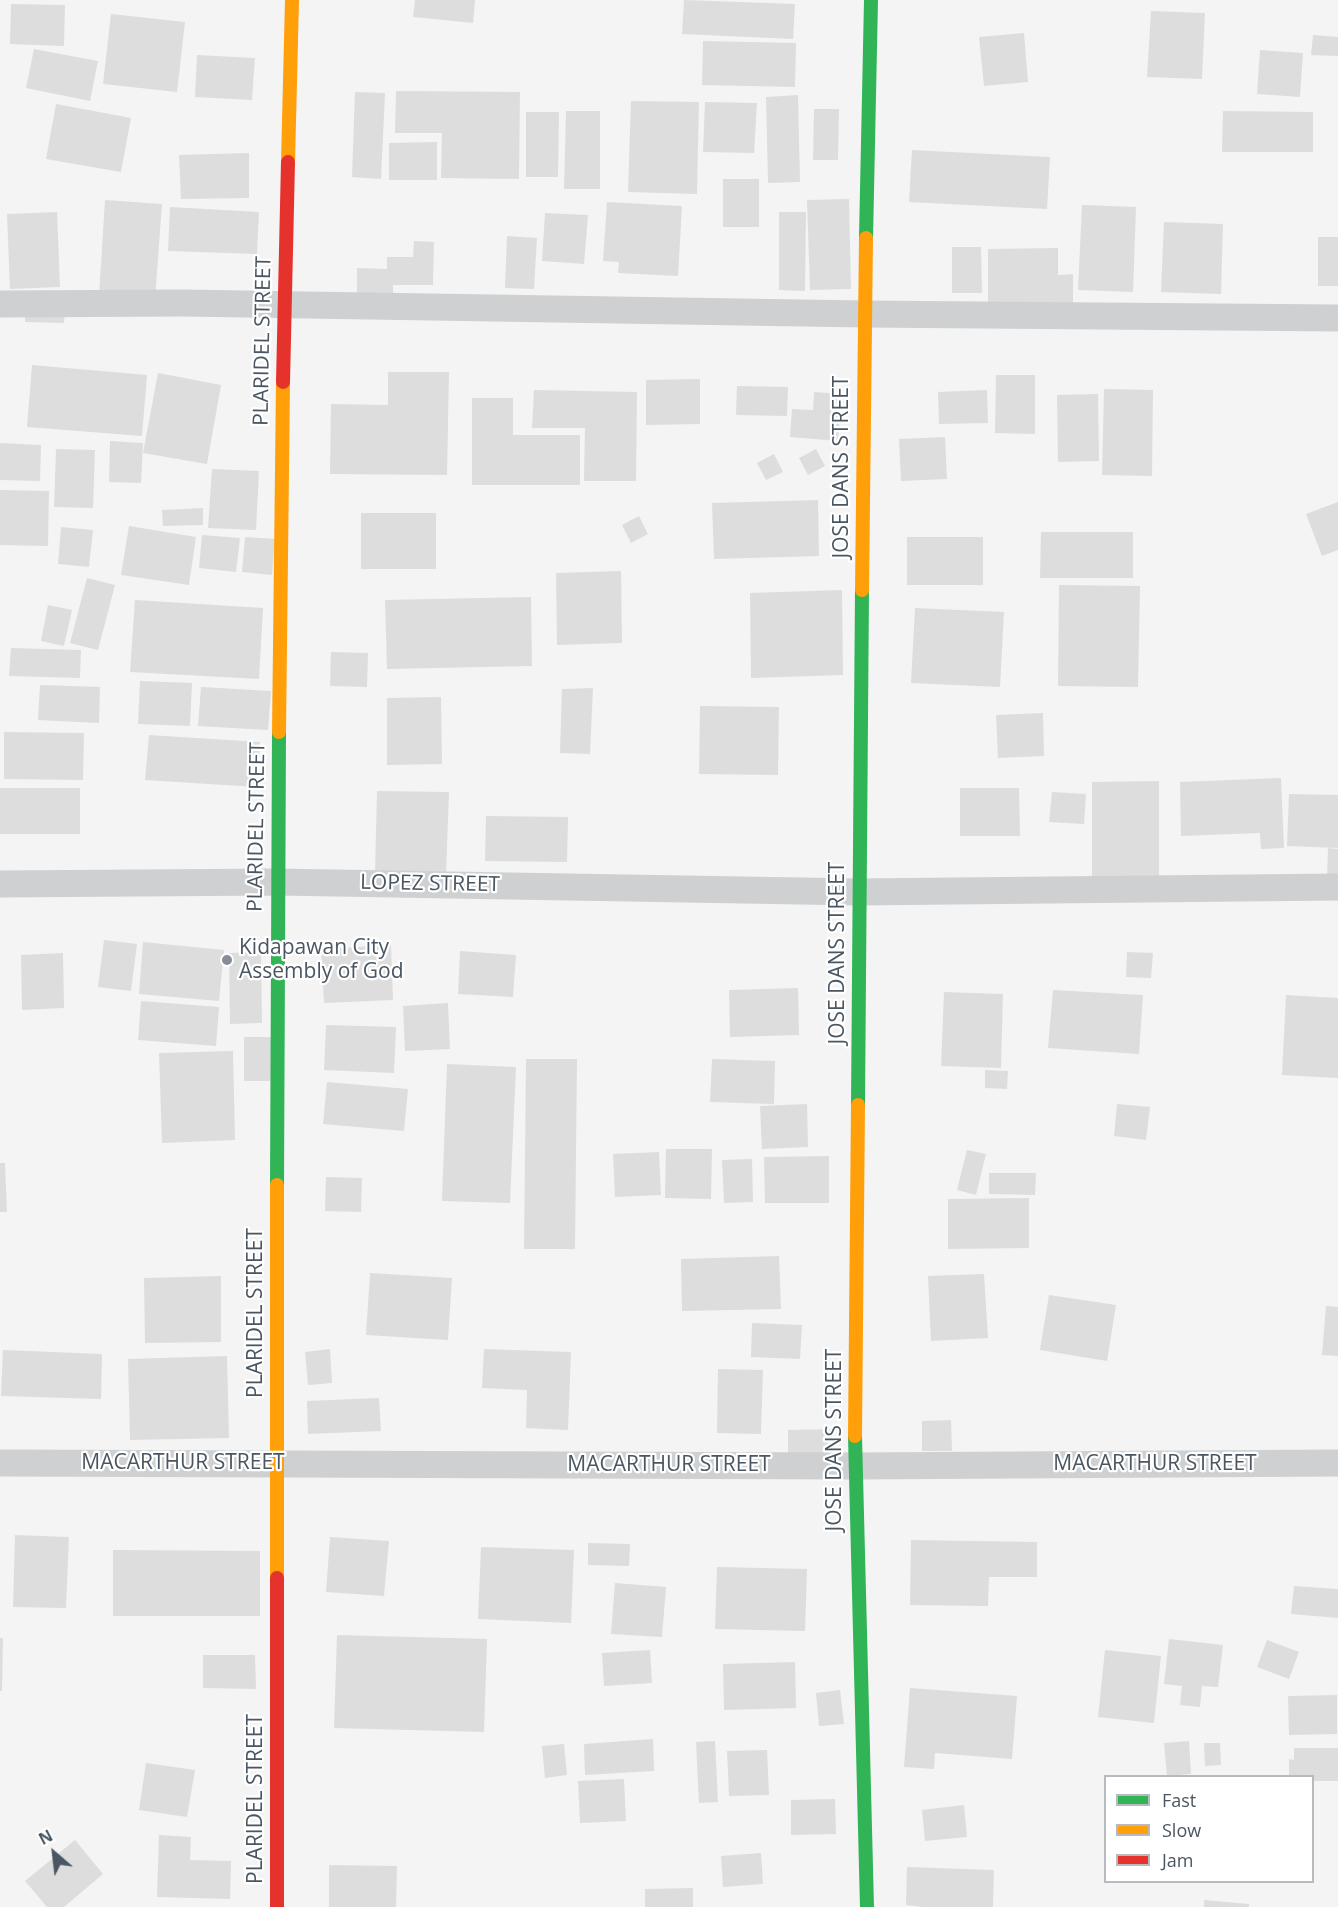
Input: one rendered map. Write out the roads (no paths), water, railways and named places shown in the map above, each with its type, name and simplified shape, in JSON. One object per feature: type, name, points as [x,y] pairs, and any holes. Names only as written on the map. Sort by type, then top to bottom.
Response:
[{"type":"street","name":"PLARIDEL STREET","points":[[277,1907],[277,882],[284,305],[292,0]]},
{"type":"street","name":"JOSE DANS STREET","points":[[867,1907],[855,1466],[864,314],[871,0]]},
{"type":"street","points":[[0,304],[284,305],[864,314],[1338,318]]},
{"type":"street","name":"LOPEZ STREET","points":[[0,884],[277,882],[859,892],[1338,887]]},
{"type":"street","name":"MACARTHUR STREET","points":[[0,1463],[855,1466],[1338,1463]]},
{"type":"place","name":"Kidapawan City Assembly of God","points":[[227,960]]}]
